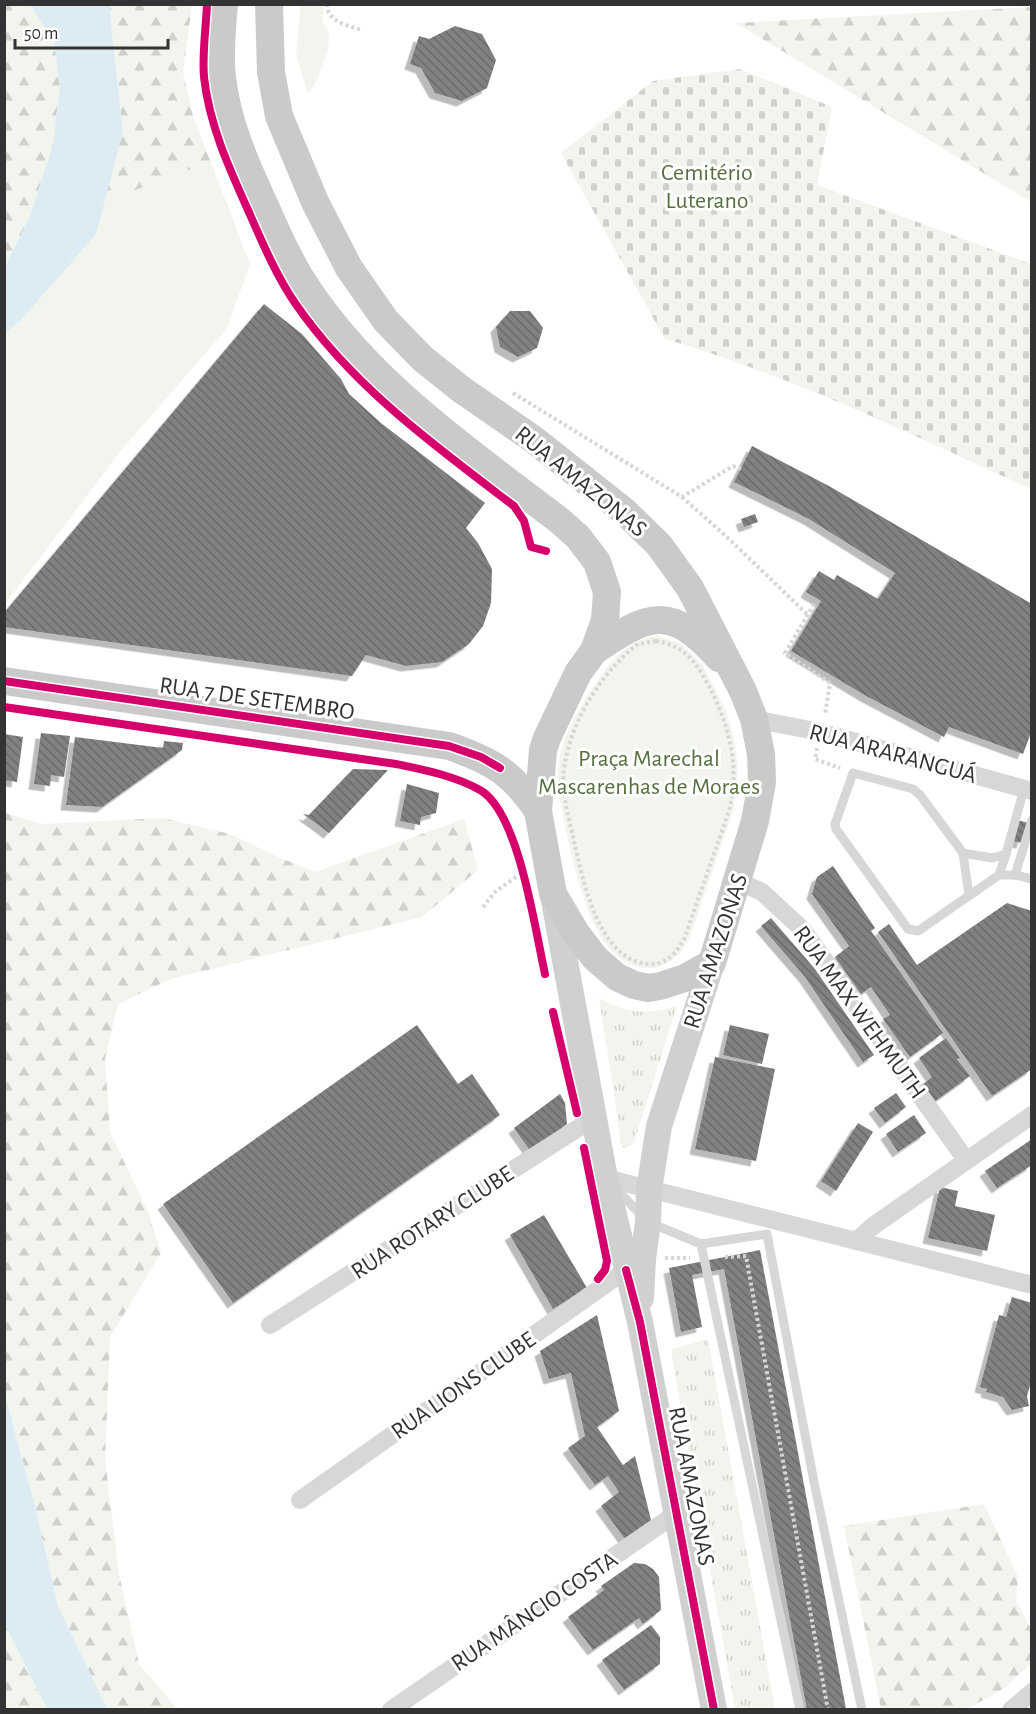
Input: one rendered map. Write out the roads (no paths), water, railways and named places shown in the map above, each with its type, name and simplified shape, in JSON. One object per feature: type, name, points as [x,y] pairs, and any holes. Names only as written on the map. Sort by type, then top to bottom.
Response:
[{"type":"main road","name":"RUA AMAZONAS","points":[[224,4],[221,75],[230,120],[254,182],[283,246],[307,289],[333,326],[393,388],[434,424],[578,537],[597,562],[607,592],[604,620],[594,651],[578,673],[543,750],[538,812],[604,1178],[640,1322],[714,1710]]},
{"type":"main road","name":"RUA AMAZONAS","points":[[269,4],[271,72],[279,116],[315,202],[349,268],[386,321],[423,358],[462,390],[533,439],[624,511],[659,544],[690,588],[736,677],[754,719],[761,754],[762,782],[755,821],[659,1126],[649,1190],[640,1322]]},
{"type":"main road","points":[[594,651],[626,629],[666,619],[685,626],[704,642],[736,677]]},
{"type":"main road","name":"RUA 7 DE SETEMBRO","points":[[4,681],[449,746],[481,757],[500,768],[525,791],[538,812]]},
{"type":"main road","points":[[552,894],[576,933],[595,958],[616,977],[634,985],[648,988],[660,986],[685,978],[712,963]]},
{"type":"street","name":"RUA ARARANGUÁ","points":[[754,719],[820,732],[1028,790]]},
{"type":"street","name":"RUA MAX WEHMUTH","points":[[738,881],[762,892],[776,902],[803,930],[966,1160]]},
{"type":"street","points":[[856,1241],[873,1226],[1032,1115]]},
{"type":"street","name":"RUA ROTARY CLUBE","points":[[270,1325],[594,1118]]},
{"type":"street","points":[[604,1178],[1032,1285]]},
{"type":"street","name":"RUA LIONS CLUBE","points":[[300,1500],[626,1270]]},
{"type":"street","name":"RUA MÂNCIO COSTA","points":[[391,1710],[677,1513]]},
{"type":"street","points":[[1011,1710],[1032,1692]]},
{"type":"lane","points":[[969,896],[963,853],[920,795],[913,789],[853,773],[835,827],[908,929],[918,931],[969,896],[999,875],[1015,875],[1032,879]]},
{"type":"lane","points":[[999,875],[1028,790]]},
{"type":"lane","points":[[1015,875],[1032,820]]},
{"type":"lane","points":[[963,853],[992,858],[1006,854]]},
{"type":"lane","points":[[604,1178],[648,1222],[701,1244],[767,1234],[814,1482],[862,1710]]},
{"type":"lane","points":[[701,1244],[800,1710]]},
{"type":"park label","name":"Cemitério Luterano","points":[[707,186]]},
{"type":"park label","name":"Praça Marechal Mascarenhas de Moraes","points":[[649,772]]}]
